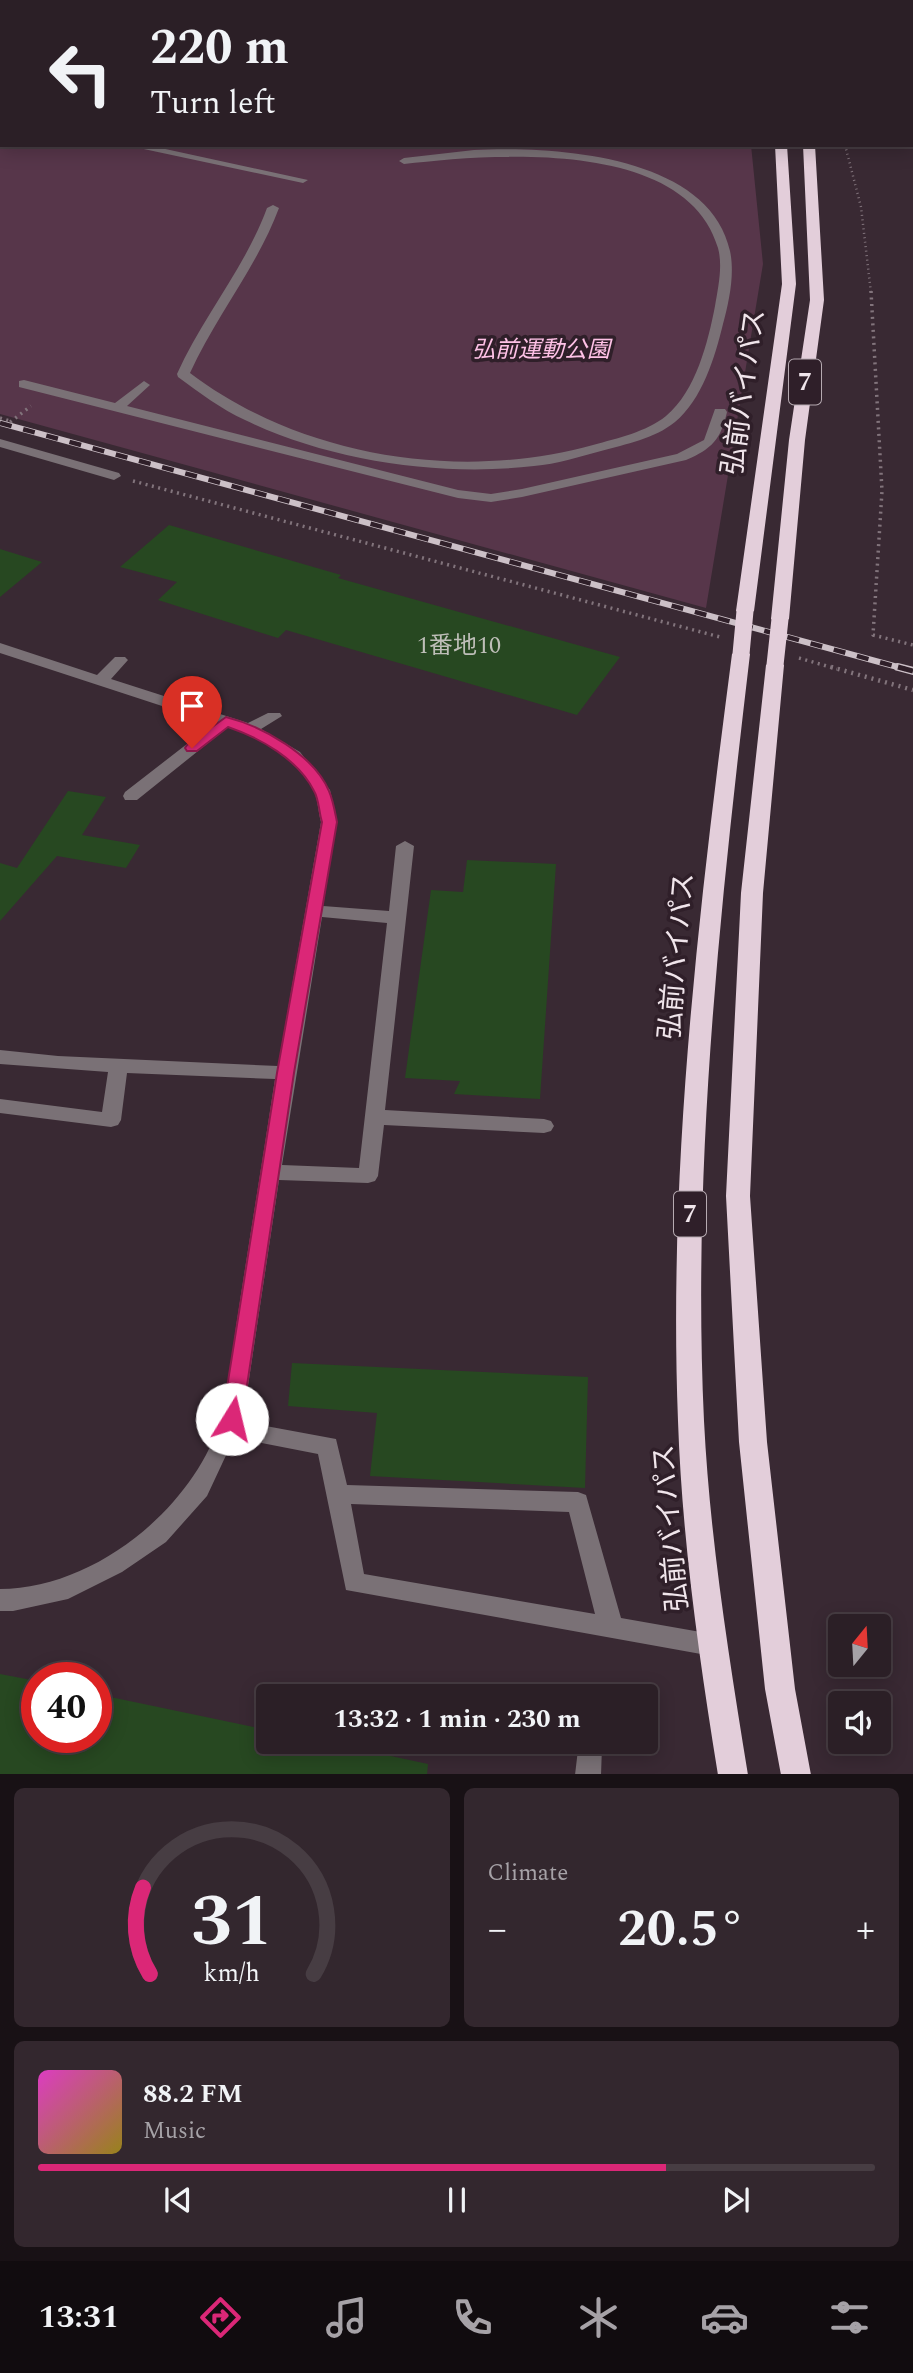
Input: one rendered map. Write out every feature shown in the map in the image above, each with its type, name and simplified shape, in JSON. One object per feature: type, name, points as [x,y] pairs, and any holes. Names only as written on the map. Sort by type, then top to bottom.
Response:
[{"type":"highway","name":"弘前バイパス","points":[[733,1774],[712,1645],[691,1421],[690,1189],[710,901],[745,611],[789,284],[781,147]]},
{"type":"highway","name":"7","points":[[796,1774],[780,1689],[753,1442],[738,1196],[752,893],[797,440],[817,300],[809,147]]},
{"type":"street","points":[[140,147],[303,180]]},
{"type":"street","points":[[273,208],[255,254],[213,316],[183,374],[205,394],[257,420],[313,443],[379,458],[441,464],[513,464],[554,460],[618,442],[654,428],[677,413],[697,380],[719,321],[724,250],[695,202],[677,187],[641,173],[602,163],[485,153],[404,161]]},
{"type":"street","points":[[24,384],[458,494],[491,498],[681,457],[708,446],[716,430],[720,412]]},
{"type":"street","points":[[117,408],[144,385]]},
{"type":"street","points":[[0,443],[114,476]]},
{"type":"street","points":[[554,460],[567,483]]},
{"type":"street","points":[[0,648],[249,729],[294,755],[322,790],[330,822],[286,1073],[232,1419],[199,1489],[158,1535],[114,1564],[68,1588],[13,1600],[0,1600]]},
{"type":"street","points":[[101,680],[120,660]]},
{"type":"street","points":[[249,729],[274,716]]},
{"type":"street","points":[[131,796],[226,722]]},
{"type":"street","points":[[270,1172],[368,1176],[405,846]]},
{"type":"street","points":[[315,911],[397,918]]},
{"type":"street","points":[[0,1057],[286,1073]]},
{"type":"street","points":[[0,1105],[111,1120],[119,1065]]},
{"type":"street","points":[[374,1117],[544,1126]]},
{"type":"street","points":[[255,1433],[328,1446],[354,1583],[712,1645]]},
{"type":"street","points":[[338,1494],[578,1502],[611,1627]]},
{"type":"street","points":[[588,1774],[589,1754]]},
{"type":"path","points":[[846,147],[856,182],[868,263],[875,342],[882,490],[873,635],[913,645]]},
{"type":"path","points":[[0,430],[52,391]]},
{"type":"path","points":[[114,476],[717,636]]},
{"type":"path","points":[[807,660],[913,690]]},
{"type":"green space","name":"弘前運動公園","points":[[0,147],[751,147],[763,264],[706,608],[0,414]]},
{"type":"building","points":[[169,525],[341,575],[338,578],[620,657],[577,715],[286,630],[278,638],[158,600],[177,582],[120,567]]},
{"type":"building","points":[[0,549],[42,562],[0,597]]},
{"type":"building","points":[[68,791],[106,797],[82,835],[140,845],[126,868],[57,856],[0,921],[0,863],[17,868]]},
{"type":"building","points":[[467,860],[556,864],[540,1099],[454,1094],[460,1081],[405,1078],[431,890],[463,892]]},
{"type":"building","points":[[292,1363],[588,1377],[585,1488],[370,1476],[377,1413],[288,1406]]},
{"type":"building","points":[[0,1674],[21,1678],[21,1753],[112,1753],[112,1697],[256,1727],[256,1754],[381,1754],[428,1764],[427,1774],[0,1774]]},
{"type":"railway","points":[[0,423],[905,669]]},
{"type":"railway","points":[[898,667],[913,671]]},
{"type":"route","points":[[192,748],[226,722],[249,729],[294,755],[322,790],[330,822],[286,1073],[232,1419]]}]
